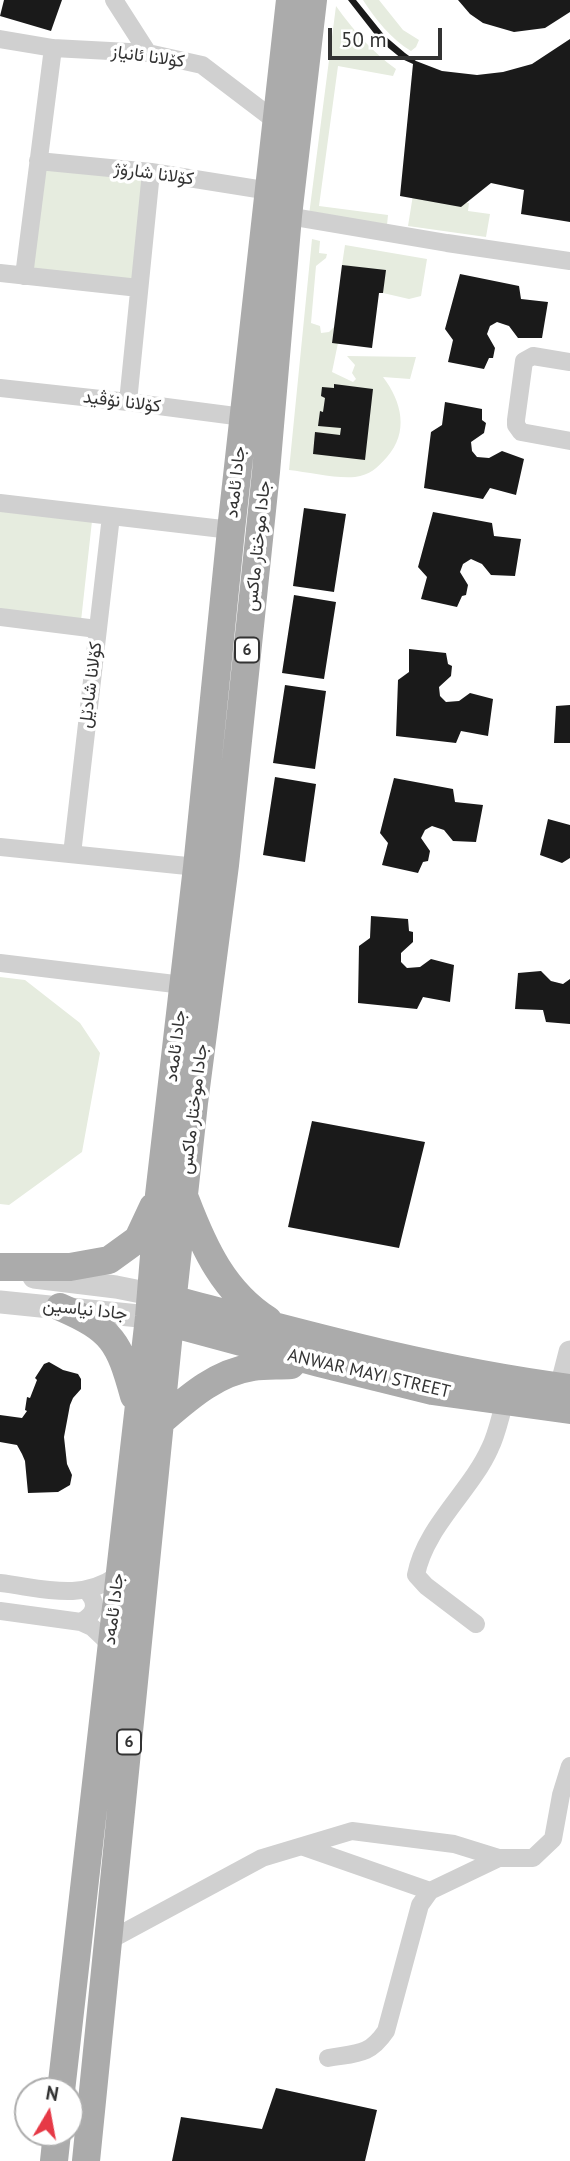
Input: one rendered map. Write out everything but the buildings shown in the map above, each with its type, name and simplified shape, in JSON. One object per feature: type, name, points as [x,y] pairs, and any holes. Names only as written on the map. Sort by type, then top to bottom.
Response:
[{"type":"main road","name":"جادا ئامەد","points":[[172,1195],[183,985],[290,0]]},
{"type":"main road","name":"جادا موختار ماكس","points":[[161,1308],[172,1195],[225,865],[266,472],[288,216],[313,0]]},
{"type":"main road","points":[[0,1267],[70,1267],[109,1261],[138,1239],[172,1195],[218,1271],[250,1308],[279,1327]]},
{"type":"main road","points":[[60,1307],[106,1333],[123,1356],[149,1416],[229,1373],[254,1366],[319,1363]]},
{"type":"main road","name":"جادا ئامەد","points":[[86,2161],[110,1940],[149,1416],[161,1308]]},
{"type":"main road","name":"ANWAR MAYI STREET","points":[[161,1308],[279,1327],[352,1347],[567,1395]]},
{"type":"main road","name":"ANWAR MAYI STREET","points":[[161,1308],[319,1363],[432,1391],[505,1401],[567,1395]]},
{"type":"main road","name":"جادا ئامەد","points":[[63,2077],[118,1575],[149,1416]]},
{"type":"street","points":[[114,0],[148,53]]},
{"type":"street","name":"کۆلانا ئانیاز","points":[[0,39],[52,48],[148,53],[202,65],[277,122]]},
{"type":"street","points":[[24,276],[52,48]]},
{"type":"street","name":"کۆلانا شارۆژ","points":[[38,161],[151,172],[270,191]]},
{"type":"street","points":[[128,402],[151,172]]},
{"type":"street","points":[[288,216],[570,261]]},
{"type":"street","points":[[0,273],[139,288]]},
{"type":"street","points":[[570,362],[533,356],[524,361],[516,421],[521,432],[570,441]]},
{"type":"street","name":"کۆلانا نۆڤید","points":[[0,388],[243,417]]},
{"type":"street","points":[[0,503],[231,530]]},
{"type":"street","name":"کۆلانا شادێل","points":[[72,854],[111,516]]},
{"type":"street","points":[[0,617],[97,629]]},
{"type":"street","points":[[0,846],[197,867]]},
{"type":"street","points":[[0,963],[183,985]]},
{"type":"street","name":"جادا نیاسین","points":[[0,1274],[116,1287],[161,1308]]},
{"type":"street","name":"جادا نیاسین","points":[[0,1301],[60,1307],[161,1308]]},
{"type":"street","points":[[567,1395],[570,1352]]},
{"type":"street","points":[[476,1624],[426,1586],[416,1575],[429,1542],[490,1449],[505,1401]]},
{"type":"street","points":[[0,1583],[75,1592],[104,1585],[118,1575]]},
{"type":"street","points":[[81,1622],[90,1617],[95,1608],[94,1598],[87,1591]]},
{"type":"street","points":[[0,1611],[81,1622],[92,1627],[110,1644]]},
{"type":"street","points":[[110,1940],[262,1858],[352,1831],[454,1844],[499,1858],[533,1858],[553,1839],[561,1794],[570,1766]]},
{"type":"street","points":[[304,1847],[430,1891]]},
{"type":"street","points":[[328,2058],[370,2050],[386,2031],[421,1905],[430,1891],[499,1858]]},
{"type":"shaded area","points":[[363,0],[379,0],[403,30],[419,40],[416,47],[411,51],[390,35]]},
{"type":"shaded area","points":[[336,6],[363,40],[396,69],[393,76],[338,66],[319,206],[388,215],[387,225],[309,215]]},
{"type":"shaded area","points":[[38,161],[151,172],[139,288],[24,276]]},
{"type":"shaded area","points":[[413,195],[469,203],[468,211],[490,214],[486,237],[408,226]]},
{"type":"shaded area","points":[[312,239],[320,241],[319,253],[327,254],[316,266],[311,323],[320,326],[321,333],[329,332],[334,327],[332,342],[338,343],[332,372],[353,382],[356,379],[352,373],[355,365],[347,356],[416,357],[410,379],[383,377],[395,397],[400,417],[394,447],[369,473],[355,477],[289,470]]},
{"type":"shaded area","points":[[345,245],[427,259],[421,296],[409,299],[383,293],[385,272],[342,265]]},
{"type":"shaded area","points":[[0,511],[92,521],[81,621],[0,612]]},
{"type":"shaded area","points":[[0,977],[25,980],[80,1023],[100,1053],[82,1152],[9,1205],[0,1204]]}]
